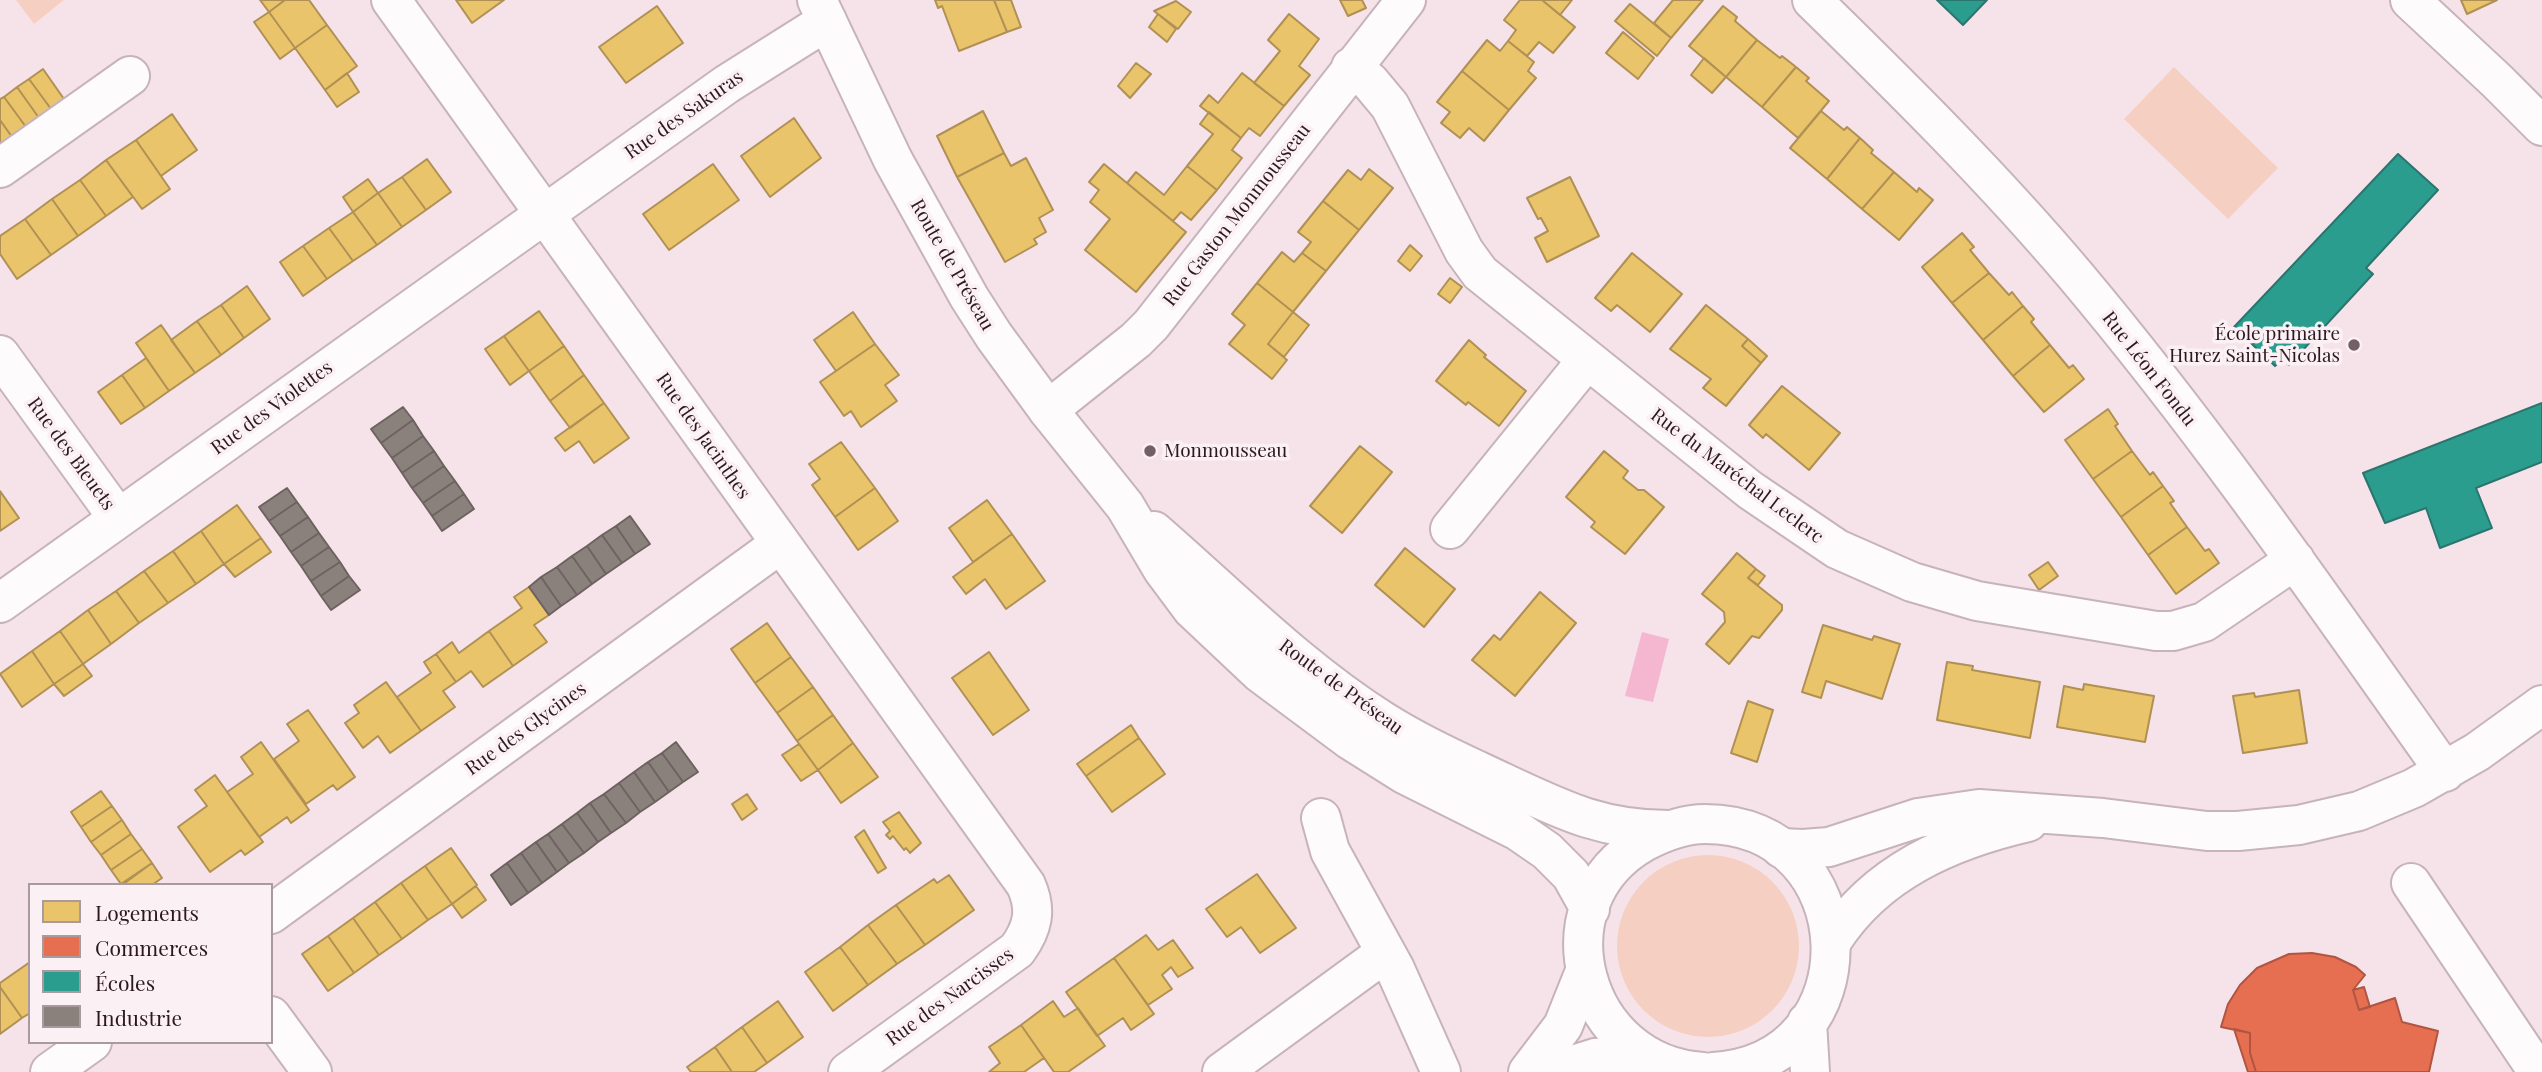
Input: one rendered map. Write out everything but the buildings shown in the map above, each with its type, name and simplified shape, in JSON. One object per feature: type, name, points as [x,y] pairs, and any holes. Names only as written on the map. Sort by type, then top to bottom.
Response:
[{"type":"street","name":"Rue des Jacinthes","points":[[391,0],[1015,871]]},
{"type":"street","name":"Rue Gaston Monmousseau","points":[[1048,410],[1151,325],[1406,0]]},
{"type":"street","name":"Rue Léon Fondu","points":[[1812,0],[1930,116],[2052,247],[2134,348],[2295,560],[2445,772]]},
{"type":"street","points":[[2410,0],[2542,126]]},
{"type":"street","name":"Rue des Sakuras","points":[[545,213],[727,84],[822,10]]},
{"type":"street","name":"Route de Préseau","points":[[822,10],[875,124],[944,255],[994,336],[1048,410],[1125,506],[1176,589],[1192,609],[1234,651],[1301,705],[1381,761],[1532,840],[1561,863],[1590,909]]},
{"type":"street","name":"Rue du Maréchal Leclerc","points":[[1351,67],[1370,82],[1391,106],[1472,264],[1480,273],[1751,490],[1836,549],[1882,570],[1943,592],[2007,607],[2139,629],[2173,631],[2204,622],[2295,560]]},
{"type":"street","points":[[0,168],[130,76]]},
{"type":"street","name":"Rue des Violettes","points":[[0,603],[545,213]]},
{"type":"street","name":"Rue des Bleuets","points":[[0,355],[118,518]]},
{"type":"street","points":[[1450,529],[1587,360]]},
{"type":"street","name":"Route de Préseau","points":[[1125,506],[1285,649],[1384,722],[1440,753],[1594,822],[1623,828],[1671,830]]},
{"type":"street","name":"Rue des Glycines","points":[[273,913],[780,544]]},
{"type":"street","points":[[1781,848],[1829,847],[1902,822],[1959,811],[2004,809],[2207,831],[2274,828],[2329,819],[2391,799],[2445,772],[2542,705]]},
{"type":"street","points":[[1832,941],[1861,901],[1908,867],[1984,833],[2057,815]]},
{"type":"street","points":[[1321,818],[1324,836],[1339,869],[1395,969],[1441,1072]]},
{"type":"street","points":[[1703,1072],[1665,1065],[1626,1042],[1603,1015],[1592,994],[1586,971],[1584,940],[1590,909],[1605,877],[1621,860],[1639,845],[1671,830],[1693,825],[1728,826],[1751,832],[1781,848],[1797,862],[1816,889],[1825,909],[1832,941],[1831,962],[1818,1004],[1792,1040],[1763,1059],[1742,1067],[1713,1072]]},
{"type":"street","name":"Rue des Narcisses","points":[[848,1072],[1017,950],[1032,923],[1033,911],[1026,885],[1015,871]]},
{"type":"street","points":[[2411,883],[2538,1072]]},
{"type":"street","points":[[1222,1072],[1385,953]]},
{"type":"street","points":[[1528,1072],[1563,1026],[1586,971]]},
{"type":"street","points":[[273,1019],[312,1072]]},
{"type":"street","points":[[1807,1022],[1810,1072]]},
{"type":"street","points":[[50,1072],[89,1044]]},
{"type":"street","points":[[1551,1072],[1595,1058],[1645,1055]]},
{"type":"shaded area","points":[[16,0],[64,0],[34,24]]},
{"type":"shaded area","points":[[2174,67],[2278,168],[2228,219],[2124,119]]},
{"type":"shaded area","points":[[1642,632],[1669,639],[1653,702],[1625,696]]},
{"type":"shaded area","points":[[1708,855],[1743,862],[1759,870],[1772,882],[1784,895],[1792,911],[1799,946],[1792,981],[1784,997],[1772,1010],[1759,1022],[1743,1030],[1708,1037],[1673,1030],[1657,1022],[1644,1010],[1632,997],[1624,981],[1617,946],[1624,911],[1632,895],[1644,882],[1657,870],[1673,862]]},
{"type":"place","name":"École primaire Hurez Saint-Nicolas","points":[[2354,345]]},
{"type":"place","name":"Monmousseau","points":[[1150,451]]}]
